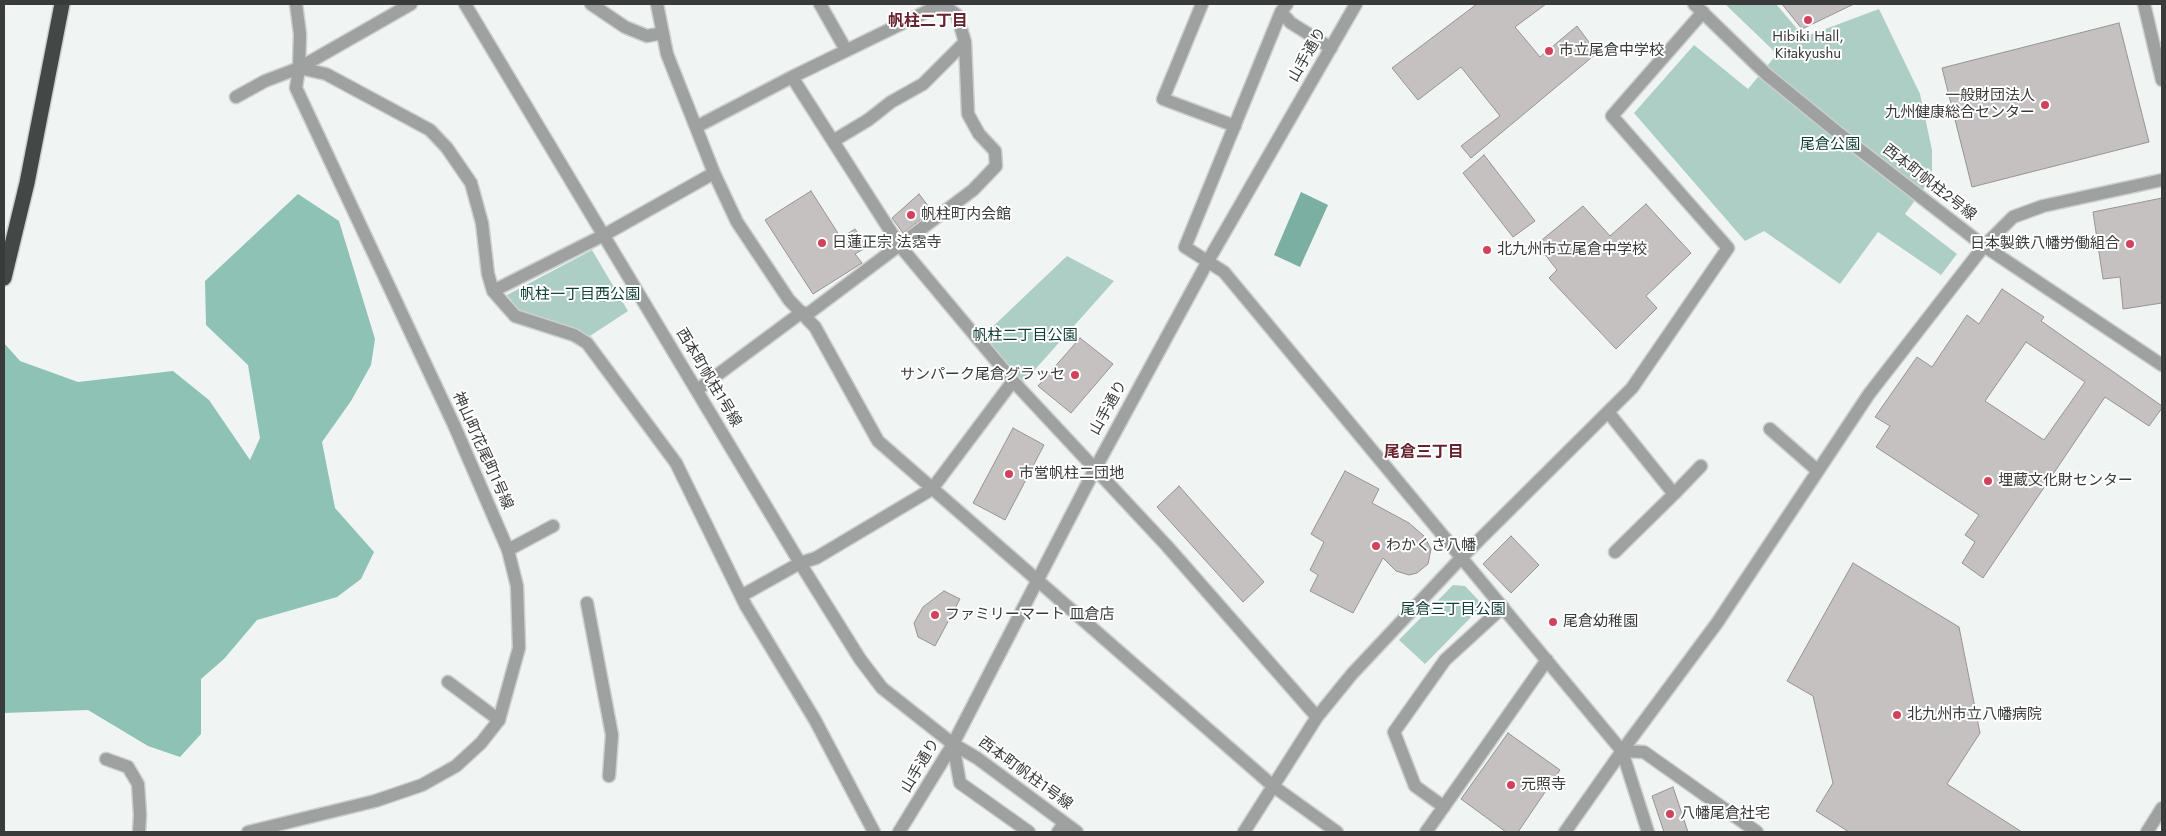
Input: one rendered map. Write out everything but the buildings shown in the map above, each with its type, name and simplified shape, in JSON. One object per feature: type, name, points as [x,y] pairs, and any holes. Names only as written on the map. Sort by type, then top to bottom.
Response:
[{"type":"highway","points":[[4,278],[27,183],[62,4]]},
{"type":"street","name":"神山町花尾町1号線","points":[[248,832],[278,829],[375,801],[422,786],[456,766],[481,742],[499,720],[519,648],[517,586],[508,550],[454,425],[296,88],[299,68],[300,34],[296,4]]},
{"type":"street","points":[[236,97],[265,81],[299,68],[411,4]]},
{"type":"street","name":"西本町帆柱1号線","points":[[465,4],[800,563],[860,659],[882,688],[953,744],[977,758],[1061,828],[1077,832]]},
{"type":"street","points":[[591,4],[624,27],[647,36],[663,33]]},
{"type":"street","points":[[657,4],[667,54],[714,173],[737,222],[789,300],[815,328],[878,441],[1036,581],[1273,786],[1337,832]]},
{"type":"street","points":[[820,4],[846,50]]},
{"type":"street","points":[[696,127],[792,77],[942,4],[957,15],[965,42],[968,114],[979,134],[995,150],[996,166],[973,190],[900,246],[697,390]]},
{"type":"street","points":[[1202,4],[1163,98],[1235,126]]},
{"type":"street","name":"山手通り","points":[[899,832],[953,744],[1094,469],[1208,261],[1356,4]]},
{"type":"street","points":[[2144,4],[2162,80]]},
{"type":"street","points":[[1284,8],[1185,247],[1224,272],[1622,751],[1648,832]]},
{"type":"street","points":[[1284,8],[1291,23],[1331,48]]},
{"type":"street","points":[[1244,832],[1317,717],[1352,674],[1461,558],[1632,388],[1728,248],[1612,116],[1698,8]]},
{"type":"street","name":"西本町帆柱2号線","points":[[1698,8],[1766,74],[1837,132],[1984,246],[2162,365]]},
{"type":"street","points":[[833,141],[868,120],[891,102],[923,84],[965,42]]},
{"type":"street","points":[[299,68],[326,74],[430,130],[447,148],[471,183],[482,223],[488,274],[493,291],[515,316],[574,335],[587,342],[676,463],[741,596],[815,720],[874,832]]},
{"type":"street","points":[[792,77],[900,246],[1013,380],[1167,546],[1317,717]]},
{"type":"street","points":[[493,291],[604,235],[714,173]]},
{"type":"street","points":[[1565,832],[1622,751],[1717,623],[1869,394],[1984,246],[2013,217],[2043,206],[2162,180]]},
{"type":"street","points":[[741,596],[800,563],[816,558],[932,489],[1013,380]]},
{"type":"street","points":[[1608,412],[1674,494]]},
{"type":"street","points":[[1770,429],[1818,471]]},
{"type":"street","points":[[1615,552],[1702,466]]},
{"type":"street","points":[[508,550],[553,526]]},
{"type":"street","points":[[588,604],[612,734],[609,776]]},
{"type":"street","points":[[1444,807],[1414,786],[1394,732],[1445,660],[1503,607]]},
{"type":"street","points":[[1426,832],[1547,660]]},
{"type":"street","points":[[448,682],[499,720]]},
{"type":"street","name":"西本町帆柱1号線","points":[[953,744],[960,783],[1029,832]]},
{"type":"street","points":[[1622,751],[1644,752],[1757,832]]},
{"type":"street","points":[[106,759],[128,767],[138,784],[139,832]]},
{"type":"street","points":[[2147,832],[2162,808]]},
{"type":"green space","name":"尾倉公園","points":[[1725,4],[1776,4],[1804,37],[1879,9],[1920,94],[1932,150],[1932,177],[1905,214],[1957,254],[1941,275],[1878,232],[1840,284],[1764,231],[1745,241],[1634,113],[1694,45],[1748,89],[1777,54]]},
{"type":"green space","name":"帆柱一丁目西公園","points":[[592,250],[628,311],[590,336],[576,329],[548,322],[519,310],[507,295]]},
{"type":"green space","name":"帆柱二丁目公園","points":[[1067,256],[1114,281],[1023,383],[984,335]]},
{"type":"green space","name":"尾倉三丁目公園","points":[[1453,585],[1465,586],[1483,605],[1425,664],[1399,640]]},
{"type":"shaded area","points":[[1301,192],[1328,205],[1300,267],[1274,255]]},
{"type":"shaded area","points":[[298,194],[339,221],[375,339],[371,365],[351,401],[322,442],[335,508],[374,552],[361,579],[337,597],[257,620],[224,659],[201,679],[201,734],[180,757],[148,746],[88,710],[4,713],[4,343],[20,361],[78,382],[173,371],[209,400],[250,460],[260,438],[248,365],[206,325],[205,281]]},
{"type":"place","name":"Hibiki Hall, Kitakyushu","points":[[1808,20]]},
{"type":"place","name":"市立尾倉中学校","points":[[1549,51]]},
{"type":"place","name":"一般財団法人 九州健康総合センター","points":[[2045,105]]},
{"type":"place","name":"帆柱町内会館","points":[[911,215]]},
{"type":"place","name":"日蓮正宗 法霑寺","points":[[822,243]]},
{"type":"place","name":"日本製鉄八幡労働組合","points":[[2130,244]]},
{"type":"place","name":"北九州市立尾倉中学校","points":[[1487,250]]},
{"type":"place","name":"サンパーク尾倉グラッセ","points":[[1075,375]]},
{"type":"place","name":"市営帆柱二団地","points":[[1009,474]]},
{"type":"place","name":"埋蔵文化財センター","points":[[1988,481]]},
{"type":"place","name":"わかくさ八幡","points":[[1376,546]]},
{"type":"place","name":"ファミリーマート 皿倉店","points":[[935,615]]},
{"type":"place","name":"尾倉幼稚園","points":[[1553,622]]},
{"type":"place","name":"北九州市立八幡病院","points":[[1897,715]]},
{"type":"place","name":"元照寺","points":[[1511,785]]},
{"type":"place","name":"八幡尾倉社宅","points":[[1670,814]]},
{"type":"district","name":"帆柱二丁目","points":[[928,22]]},
{"type":"district","name":"尾倉三丁目","points":[[1424,453]]}]
